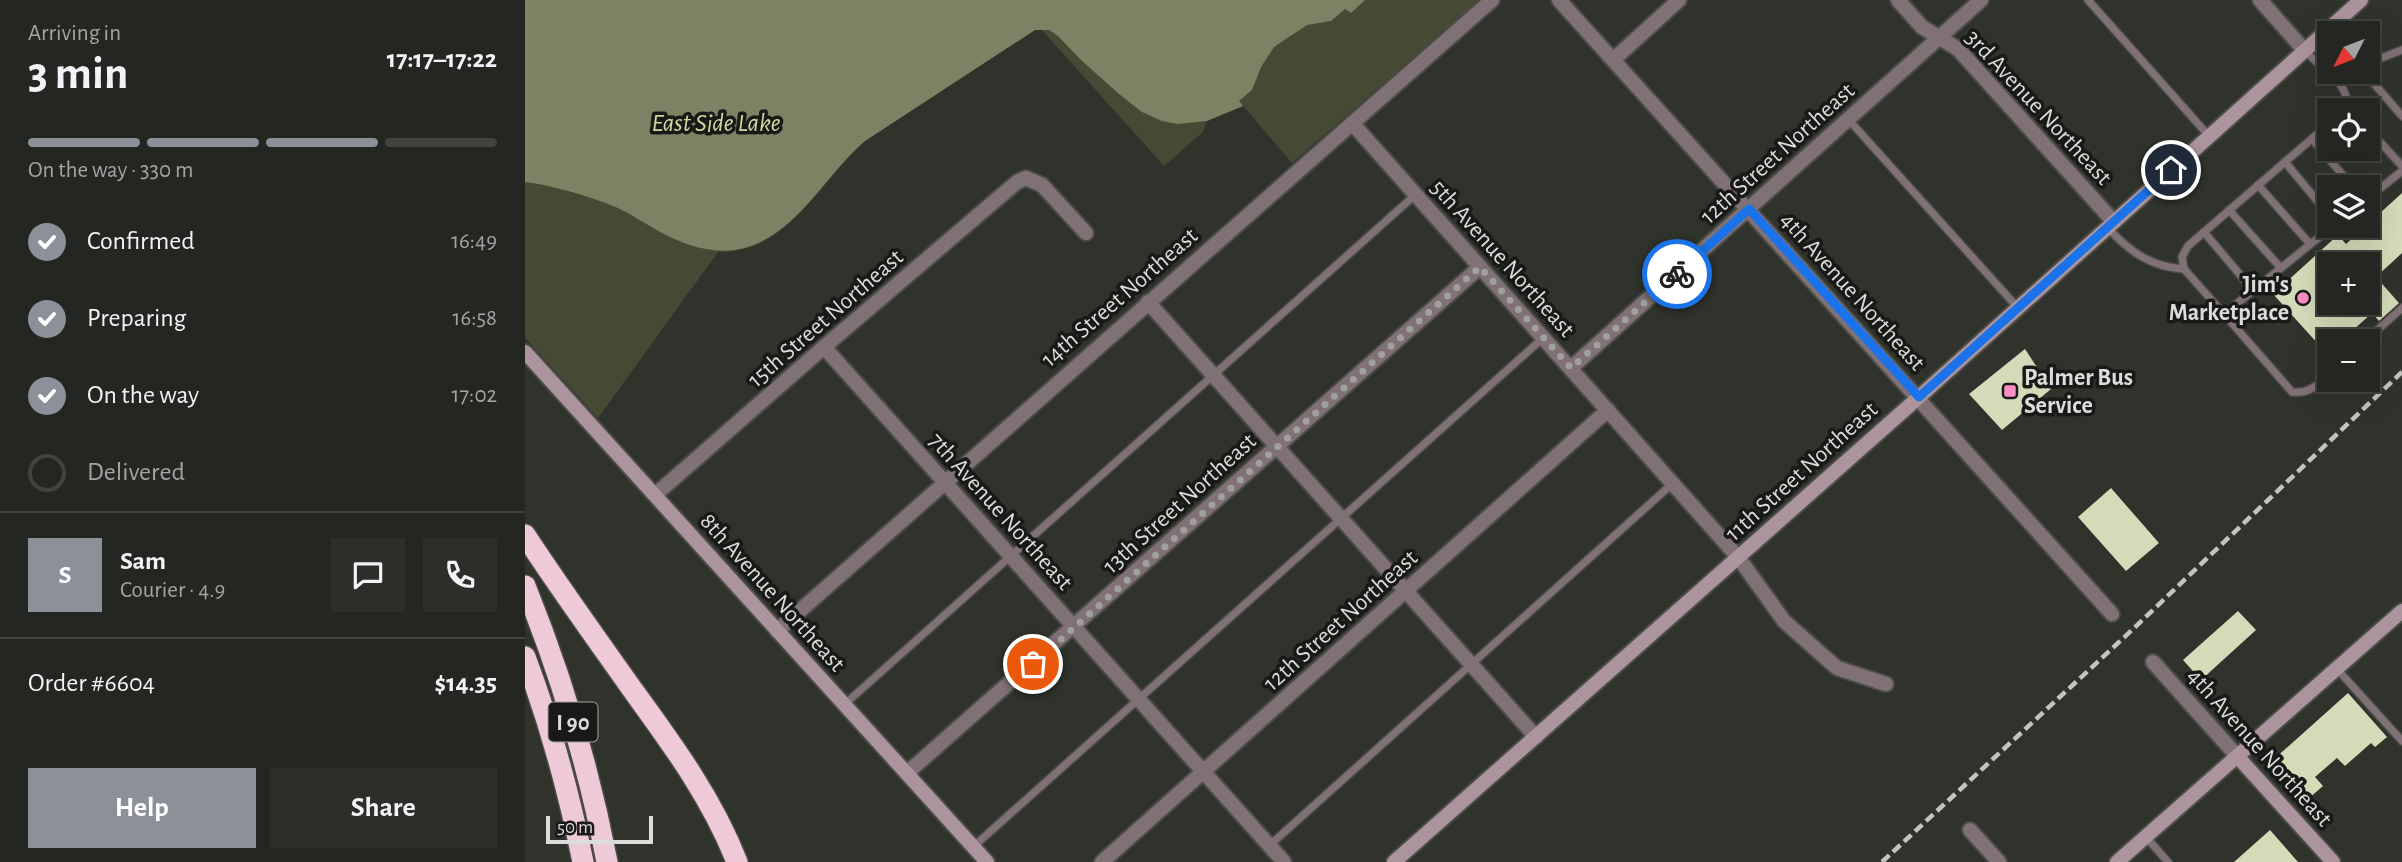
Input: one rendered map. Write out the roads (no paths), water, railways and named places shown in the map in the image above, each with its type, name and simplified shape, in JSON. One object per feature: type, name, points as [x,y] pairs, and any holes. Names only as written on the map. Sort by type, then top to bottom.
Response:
[{"type":"highway","points":[[525,535],[686,764],[712,806],[737,862]]},
{"type":"highway","name":"I 90","points":[[525,586],[569,711],[592,792],[607,862]]},
{"type":"highway","name":"I 90","points":[[525,657],[549,726],[583,862]]},
{"type":"street","name":"14th Street Northeast","points":[[777,631],[1492,0]]},
{"type":"street","name":"4th Avenue Northeast","points":[[1559,0],[2112,614]]},
{"type":"street","points":[[1613,60],[1679,0]]},
{"type":"street","name":"3rd Avenue Northeast","points":[[1898,0],[1922,27],[1958,49],[2111,224]]},
{"type":"street","name":"12th Street Northeast","points":[[1571,368],[1981,0]]},
{"type":"street","points":[[2260,0],[2305,51]]},
{"type":"street","name":"11th Street Northeast","points":[[1394,862],[1919,397],[2361,0]]},
{"type":"street","name":"5th Avenue Northeast","points":[[1352,122],[1738,557],[1784,621],[1837,668],[1886,684]]},
{"type":"street","name":"15th Street Northeast","points":[[655,495],[1011,186],[1026,178],[1042,184],[1086,233]]},
{"type":"street","name":"13th Street Northeast","points":[[907,773],[1480,267]]},
{"type":"street","points":[[1148,302],[1536,737]]},
{"type":"street","name":"7th Avenue Northeast","points":[[824,347],[1284,862]]},
{"type":"street","name":"8th Avenue Northeast","points":[[525,352],[987,862]]},
{"type":"street","name":"12th Street Northeast","points":[[1102,862],[1608,410]]},
{"type":"street","points":[[2117,862],[2402,611]]},
{"type":"street","name":"4th Avenue Northeast","points":[[2154,662],[2333,862]]},
{"type":"street","points":[[1970,830],[1999,862]]},
{"type":"lane","points":[[2088,0],[2209,136]]},
{"type":"lane","points":[[2380,58],[2402,50]]},
{"type":"lane","points":[[2305,51],[2317,62]]},
{"type":"lane","points":[[2374,84],[2402,116]]},
{"type":"lane","points":[[1848,120],[2018,308]]},
{"type":"lane","points":[[2317,135],[2188,246],[2182,257],[2184,269],[2292,392],[2301,393],[2317,385]]},
{"type":"lane","points":[[2312,139],[2343,175]]},
{"type":"lane","points":[[2380,143],[2402,169],[2380,188]]},
{"type":"lane","points":[[2285,162],[2317,201]]},
{"type":"lane","points":[[2258,186],[2310,244]]},
{"type":"lane","points":[[845,705],[1416,194]]},
{"type":"lane","points":[[2229,210],[2280,267]]},
{"type":"lane","points":[[2111,224],[2125,246],[2146,261],[2166,268],[2184,269]]},
{"type":"lane","points":[[2204,232],[2252,289]]},
{"type":"lane","points":[[2224,314],[2318,238]]},
{"type":"lane","points":[[2378,329],[2402,308]]},
{"type":"lane","points":[[974,846],[1544,338]]},
{"type":"lane","points":[[1269,845],[1673,483]]},
{"type":"lane","points":[[2337,668],[2402,741]]},
{"type":"lane","points":[[2146,837],[2168,862]]},
{"type":"water","name":"East Side Lake","points":[[525,0],[1365,0],[1351,13],[1345,9],[1331,21],[1307,25],[1274,47],[1261,67],[1252,90],[1239,101],[1243,106],[1207,121],[1178,124],[1162,121],[1142,112],[1081,60],[1058,36],[1049,30],[1035,30],[865,141],[785,226],[757,244],[728,251],[684,243],[608,204],[525,182]]},
{"type":"railway","points":[[1882,862],[2132,630],[2402,372]]},
{"type":"place","name":"Jim's Marketplace","points":[[2303,298]]},
{"type":"place","name":"Palmer Bus Service","points":[[2010,391]]}]
